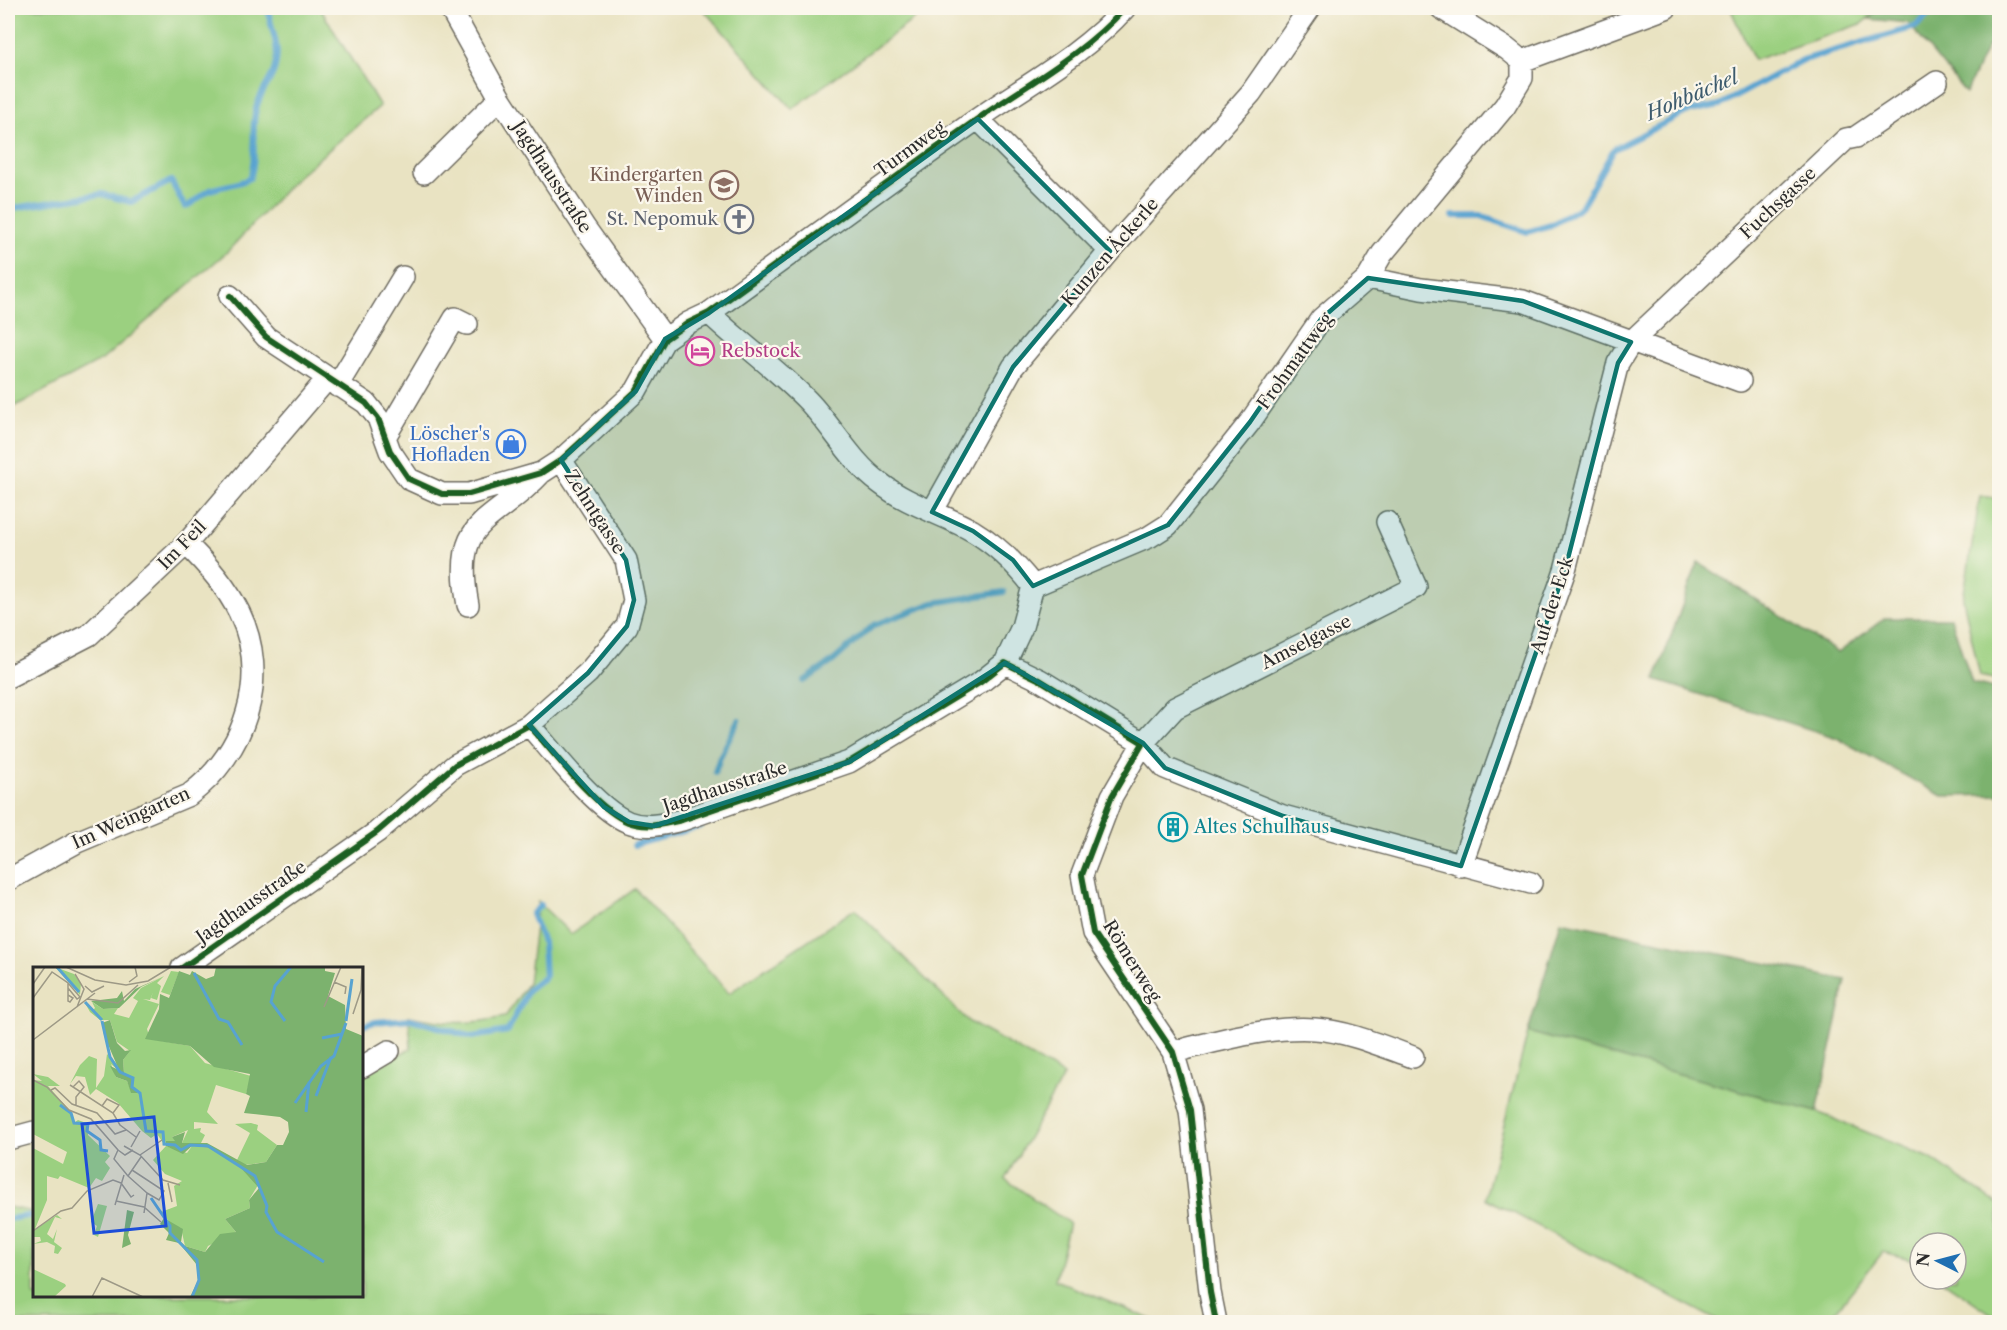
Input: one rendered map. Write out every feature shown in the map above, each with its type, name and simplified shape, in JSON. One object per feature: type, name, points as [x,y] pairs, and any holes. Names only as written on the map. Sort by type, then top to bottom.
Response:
[{"type":"street","name":"Jagdhausstraße","points":[[450,8],[500,98],[585,228],[665,339]]},
{"type":"street","name":"Turmweg","points":[[665,339],[688,323],[709,313],[978,119],[1043,77],[1112,22],[1125,8]]},
{"type":"street","name":"Kunzen Äckerle","points":[[932,512],[1013,367],[1110,251],[1251,93],[1310,8]]},
{"type":"street","points":[[1441,8],[1507,49],[1522,61]]},
{"type":"street","points":[[1522,61],[1666,8]]},
{"type":"street","points":[[1522,61],[1522,78],[1505,106],[1382,254],[1368,278],[1421,289],[1523,301],[1740,381]]},
{"type":"street","name":"Fuchsgasse","points":[[1631,342],[1845,139],[1856,137],[1937,82]]},
{"type":"street","points":[[424,173],[500,98]]},
{"type":"street","points":[[978,119],[1110,251]]},
{"type":"street","name":"Im Feil","points":[[8,677],[89,635],[186,544],[332,382],[403,277]]},
{"type":"street","name":"Frohmattweg","points":[[1033,586],[1149,537],[1168,525],[1250,422],[1321,320],[1368,278]]},
{"type":"street","points":[[230,296],[266,337],[366,403],[378,418],[390,451],[409,479],[442,494],[469,494],[541,473]]},
{"type":"street","points":[[709,313],[807,399],[833,428],[854,458],[879,483],[973,531],[1013,560],[1033,586]]},
{"type":"street","points":[[386,437],[455,318],[467,324]]},
{"type":"street","points":[[468,605],[463,582],[468,541],[484,519],[525,490],[541,473],[561,460],[636,391],[665,339]]},
{"type":"street","name":"Auf der Eck","points":[[1461,866],[1565,570],[1618,363],[1631,342]]},
{"type":"street","name":"Zehntgasse","points":[[529,725],[588,673],[627,626],[634,600],[626,560],[561,460]]},
{"type":"street","name":"Amselgasse","points":[[1143,743],[1175,708],[1416,587],[1387,522]]},
{"type":"street","name":"Im Weingarten","points":[[8,880],[77,842],[189,795],[204,783],[233,748],[245,723],[252,694],[250,643],[240,614],[225,587],[186,544]]},
{"type":"street","name":"Jagdhausstraße","points":[[185,967],[377,832],[455,765],[529,725],[604,807],[628,822],[654,826],[682,820],[849,762],[981,682],[1005,663],[1022,627],[1033,586]]},
{"type":"street","points":[[1005,663],[1040,680],[1143,743],[1165,768],[1283,816],[1461,866],[1531,883]]},
{"type":"street","name":"Römerweg","points":[[1143,743],[1112,796],[1082,875],[1093,933],[1173,1052],[1190,1110],[1215,1323]]},
{"type":"street","points":[[1173,1052],[1252,1032],[1316,1029],[1372,1043],[1413,1057]]},
{"type":"street","points":[[363,1067],[389,1051]]},
{"type":"street","points":[[8,1138],[33,1132]]},
{"type":"highlighted area","points":[[978,119],[1110,251],[1013,367],[932,512],[973,531],[1013,560],[1033,586],[1168,525],[1250,422],[1321,319],[1368,278],[1523,301],[1631,342],[1618,363],[1565,570],[1461,866],[1283,816],[1165,768],[1143,743],[1005,663],[849,762],[654,826],[629,822],[604,807],[529,725],[588,673],[627,626],[634,600],[626,560],[561,460],[636,391],[665,339],[709,313]]},
{"type":"green space","points":[[8,8],[320,8],[380,106],[297,177],[228,251],[102,360],[8,410]]},
{"type":"green space","points":[[702,8],[929,8],[792,109]]},
{"type":"green space","points":[[1730,8],[1880,8],[1861,24],[1754,60]]},
{"type":"green space","points":[[1880,8],[1999,8],[1999,41],[1987,47],[1966,93],[1908,23],[1868,19]]},
{"type":"green space","points":[[1980,496],[1999,499],[1999,680],[1980,676],[1963,599]]},
{"type":"green space","points":[[1698,562],[1838,653],[1885,618],[1951,618],[1972,683],[1999,689],[1999,795],[1942,796],[1837,738],[1655,680]]},
{"type":"green space","points":[[635,889],[729,993],[855,909],[969,1022],[1064,1075],[1005,1179],[1069,1223],[1055,1280],[1158,1322],[8,1322],[8,1207],[33,1212],[33,1297],[363,1297],[363,1074],[411,1048],[409,1016],[457,1023],[505,1017],[528,983],[538,902],[571,934]]},
{"type":"green space","points":[[1561,921],[1846,980],[1817,1112],[1528,1032]]},
{"type":"green space","points":[[1528,1032],[1817,1112],[1930,1158],[1999,1205],[1999,1319],[1958,1291],[1968,1291],[1968,1231],[1908,1231],[1908,1258],[1883,1252],[1827,1322],[1720,1322],[1485,1198]]},
{"type":"waterway","points":[[8,209],[102,194],[131,202],[171,181],[185,207],[208,191],[240,183],[250,178],[256,109],[277,59],[268,8]]},
{"type":"waterway","name":"Hohbächel","points":[[1453,216],[1481,216],[1527,232],[1551,225],[1581,207],[1614,149],[1686,112],[1720,105],[1803,60],[1915,27],[1936,8]]},
{"type":"waterway","name":"Hohbächel","points":[[804,681],[832,662],[874,625],[933,603],[1004,592]]},
{"type":"waterway","name":"Hohbächel","points":[[715,772],[739,720]]},
{"type":"waterway","name":"Hohbächel","points":[[634,845],[701,826]]},
{"type":"waterway","name":"Hohbächel","points":[[363,1026],[375,1022],[411,1019],[472,1037],[508,1031],[528,990],[545,977],[543,942],[532,914],[541,905]]},
{"type":"waterway","name":"Hohbächel","points":[[8,1219],[33,1215]]},
{"type":"cycle path","points":[[230,296],[266,337],[366,403],[378,418],[390,451],[409,479],[442,494],[469,494],[541,473],[561,460],[636,391],[665,339],[688,323],[709,313],[942,144],[1073,55],[1109,25],[1125,8]]},
{"type":"cycle path","points":[[183,967],[377,832],[455,765],[529,725],[602,805],[628,822],[655,825],[682,820],[849,762],[981,682],[1005,663],[1040,680],[1143,743],[1112,796],[1082,875],[1093,933],[1173,1052],[1190,1110],[1210,1292],[1216,1322]]},
{"type":"place","name":"Kindergarten Winden","points":[[724,185]]},
{"type":"place","name":"St. Nepomuk","points":[[739,219]]},
{"type":"place","name":"Rebstock","points":[[700,351]]},
{"type":"place","name":"Löscher's Hofladen","points":[[511,444]]},
{"type":"place","name":"Altes Schulhaus","points":[[1173,827]]}]
